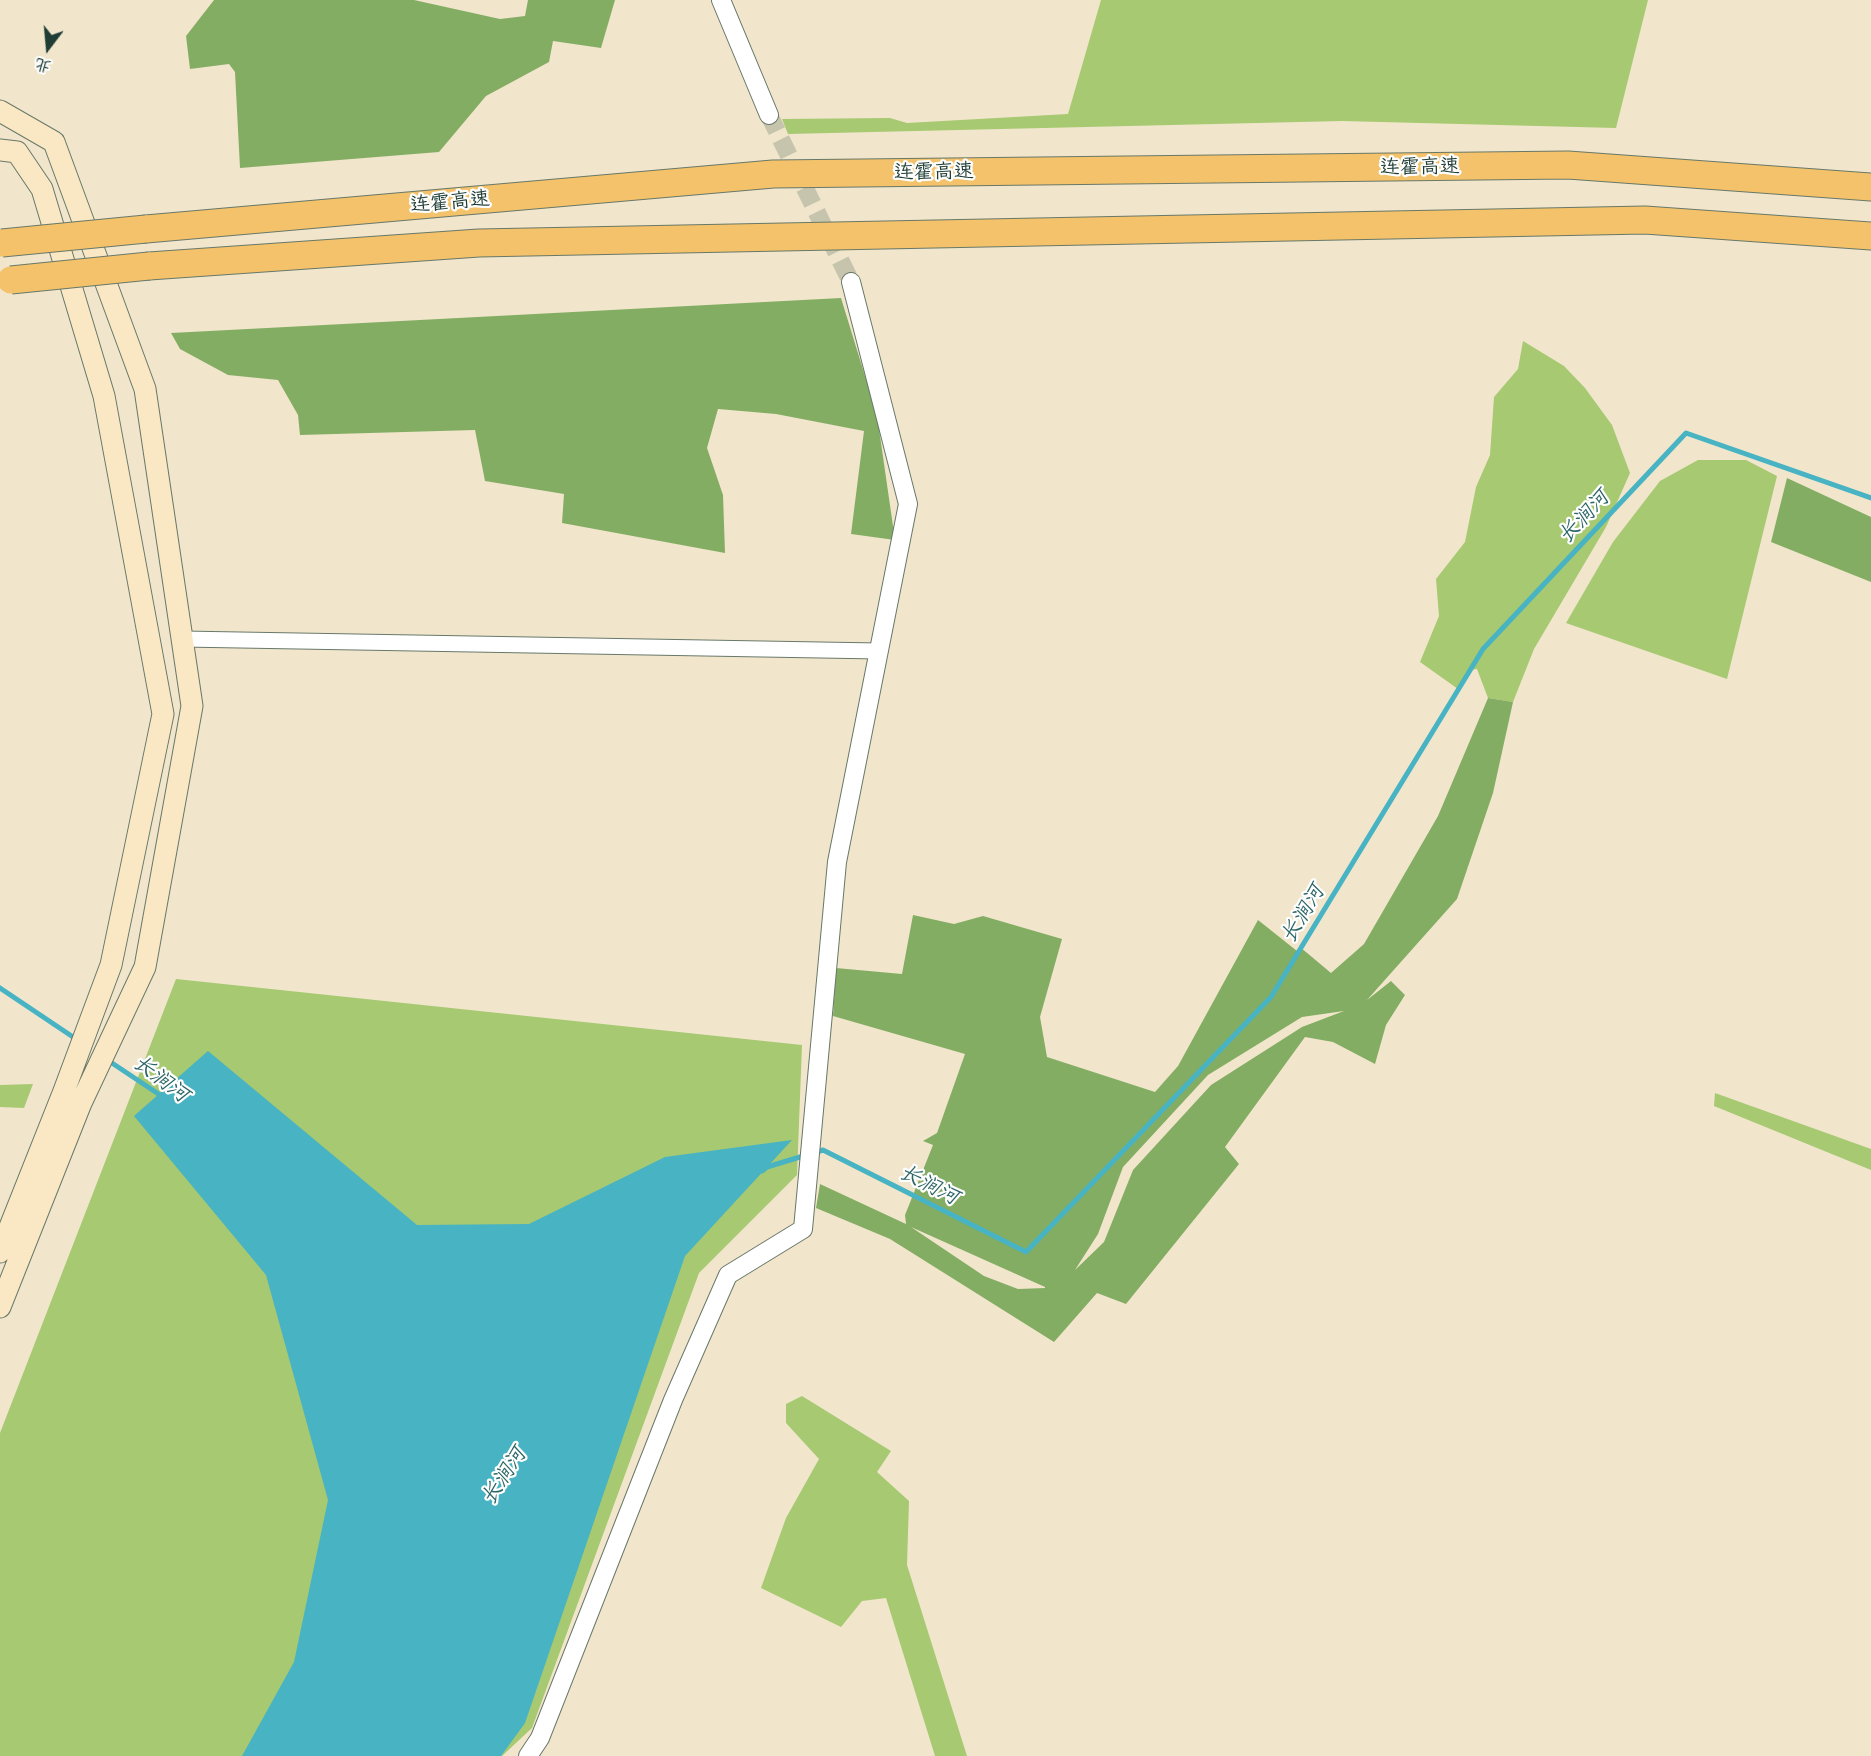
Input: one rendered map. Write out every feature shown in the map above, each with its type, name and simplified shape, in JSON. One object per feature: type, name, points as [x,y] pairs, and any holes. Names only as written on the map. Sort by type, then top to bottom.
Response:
[{"type":"highway","name":"连霍高速","points":[[1,243],[773,174],[1568,165],[1871,187]]},
{"type":"highway","points":[[5,280],[149,266],[480,243],[1646,220],[1871,236]]},
{"type":"main road","points":[[0,111],[54,142],[145,389],[192,706],[145,967],[73,1097],[0,1252]]},
{"type":"main road","points":[[0,150],[17,152],[42,189],[104,396],[163,714],[111,965],[73,1097],[0,1307]]},
{"type":"street","points":[[721,0],[769,115]]},
{"type":"street","points":[[528,1756],[540,1738],[673,1400],[728,1275],[803,1229],[837,862],[908,504],[850,282]]},
{"type":"street","points":[[182,639],[879,651]]},
{"type":"green space","points":[[214,0],[414,0],[500,19],[525,16],[528,0],[615,0],[601,48],[553,41],[549,62],[486,96],[439,152],[240,168],[235,72],[229,64],[190,69],[186,36]]},
{"type":"green space","points":[[1101,0],[1648,0],[1616,128],[1342,121],[788,134],[782,119],[890,118],[907,123],[1068,114]]},
{"type":"green space","points":[[841,298],[877,415],[895,540],[851,534],[864,431],[776,414],[718,409],[707,448],[723,495],[725,553],[562,523],[564,494],[485,481],[475,430],[300,435],[298,415],[278,380],[228,375],[180,349],[171,333]]},
{"type":"green space","points":[[1523,341],[1564,366],[1585,388],[1612,425],[1630,473],[1606,527],[1534,649],[1513,702],[1488,698],[1477,669],[1469,670],[1458,689],[1420,662],[1439,616],[1436,579],[1465,542],[1476,487],[1490,455],[1494,397],[1518,369]]},
{"type":"green space","points":[[1698,460],[1746,460],[1777,476],[1727,679],[1566,623],[1613,542],[1660,481]]},
{"type":"green space","points":[[1787,478],[1871,517],[1871,582],[1771,542]]},
{"type":"green space","points":[[1488,698],[1513,702],[1493,793],[1457,899],[1367,1000],[1391,981],[1405,995],[1386,1025],[1375,1064],[1333,1042],[1305,1037],[1225,1147],[1239,1164],[1126,1304],[1097,1293],[1054,1342],[890,1239],[816,1208],[820,1184],[906,1224],[905,1215],[933,1145],[923,1141],[937,1133],[965,1054],[833,1016],[836,968],[902,974],[913,915],[954,924],[983,916],[1062,939],[1040,1017],[1047,1057],[1155,1092],[1178,1066],[1258,920],[1297,951],[1300,947],[1331,973],[1364,944],[1438,816]],"holes":[[[1344,1011],[1302,1027],[1211,1085],[1133,1170],[1104,1242],[1075,1270],[1098,1234],[1123,1167],[1208,1075],[1302,1017]],[[911,1227],[1045,1287],[1045,1288],[1018,1289],[984,1276]]]},
{"type":"green space","points":[[176,979],[802,1045],[797,1175],[699,1273],[532,1728],[502,1756],[0,1756],[0,1433]]},
{"type":"green space","points":[[33,1084],[24,1108],[0,1107],[0,1085]]},
{"type":"green space","points":[[1715,1093],[1871,1149],[1871,1170],[1714,1106]]},
{"type":"green space","points":[[802,1396],[891,1451],[877,1472],[909,1501],[907,1565],[967,1756],[935,1756],[886,1598],[862,1601],[841,1627],[761,1588],[786,1518],[819,1459],[786,1423],[786,1404]]},
{"type":"water","points":[[208,1051],[417,1225],[529,1224],[665,1157],[792,1140],[685,1256],[525,1723],[501,1756],[242,1756],[294,1662],[328,1500],[266,1275],[134,1116]]},
{"type":"waterway","name":"长涧河","points":[[762,1171],[767,1167],[823,1150],[1026,1252],[1271,997],[1483,649],[1686,433],[1871,498]]},
{"type":"waterway","name":"长涧河","points":[[0,988],[79,1041]]},
{"type":"waterway","name":"长涧河","points":[[106,1059],[163,1097]]},
{"type":"tunnel","points":[[769,115],[851,282]]}]
